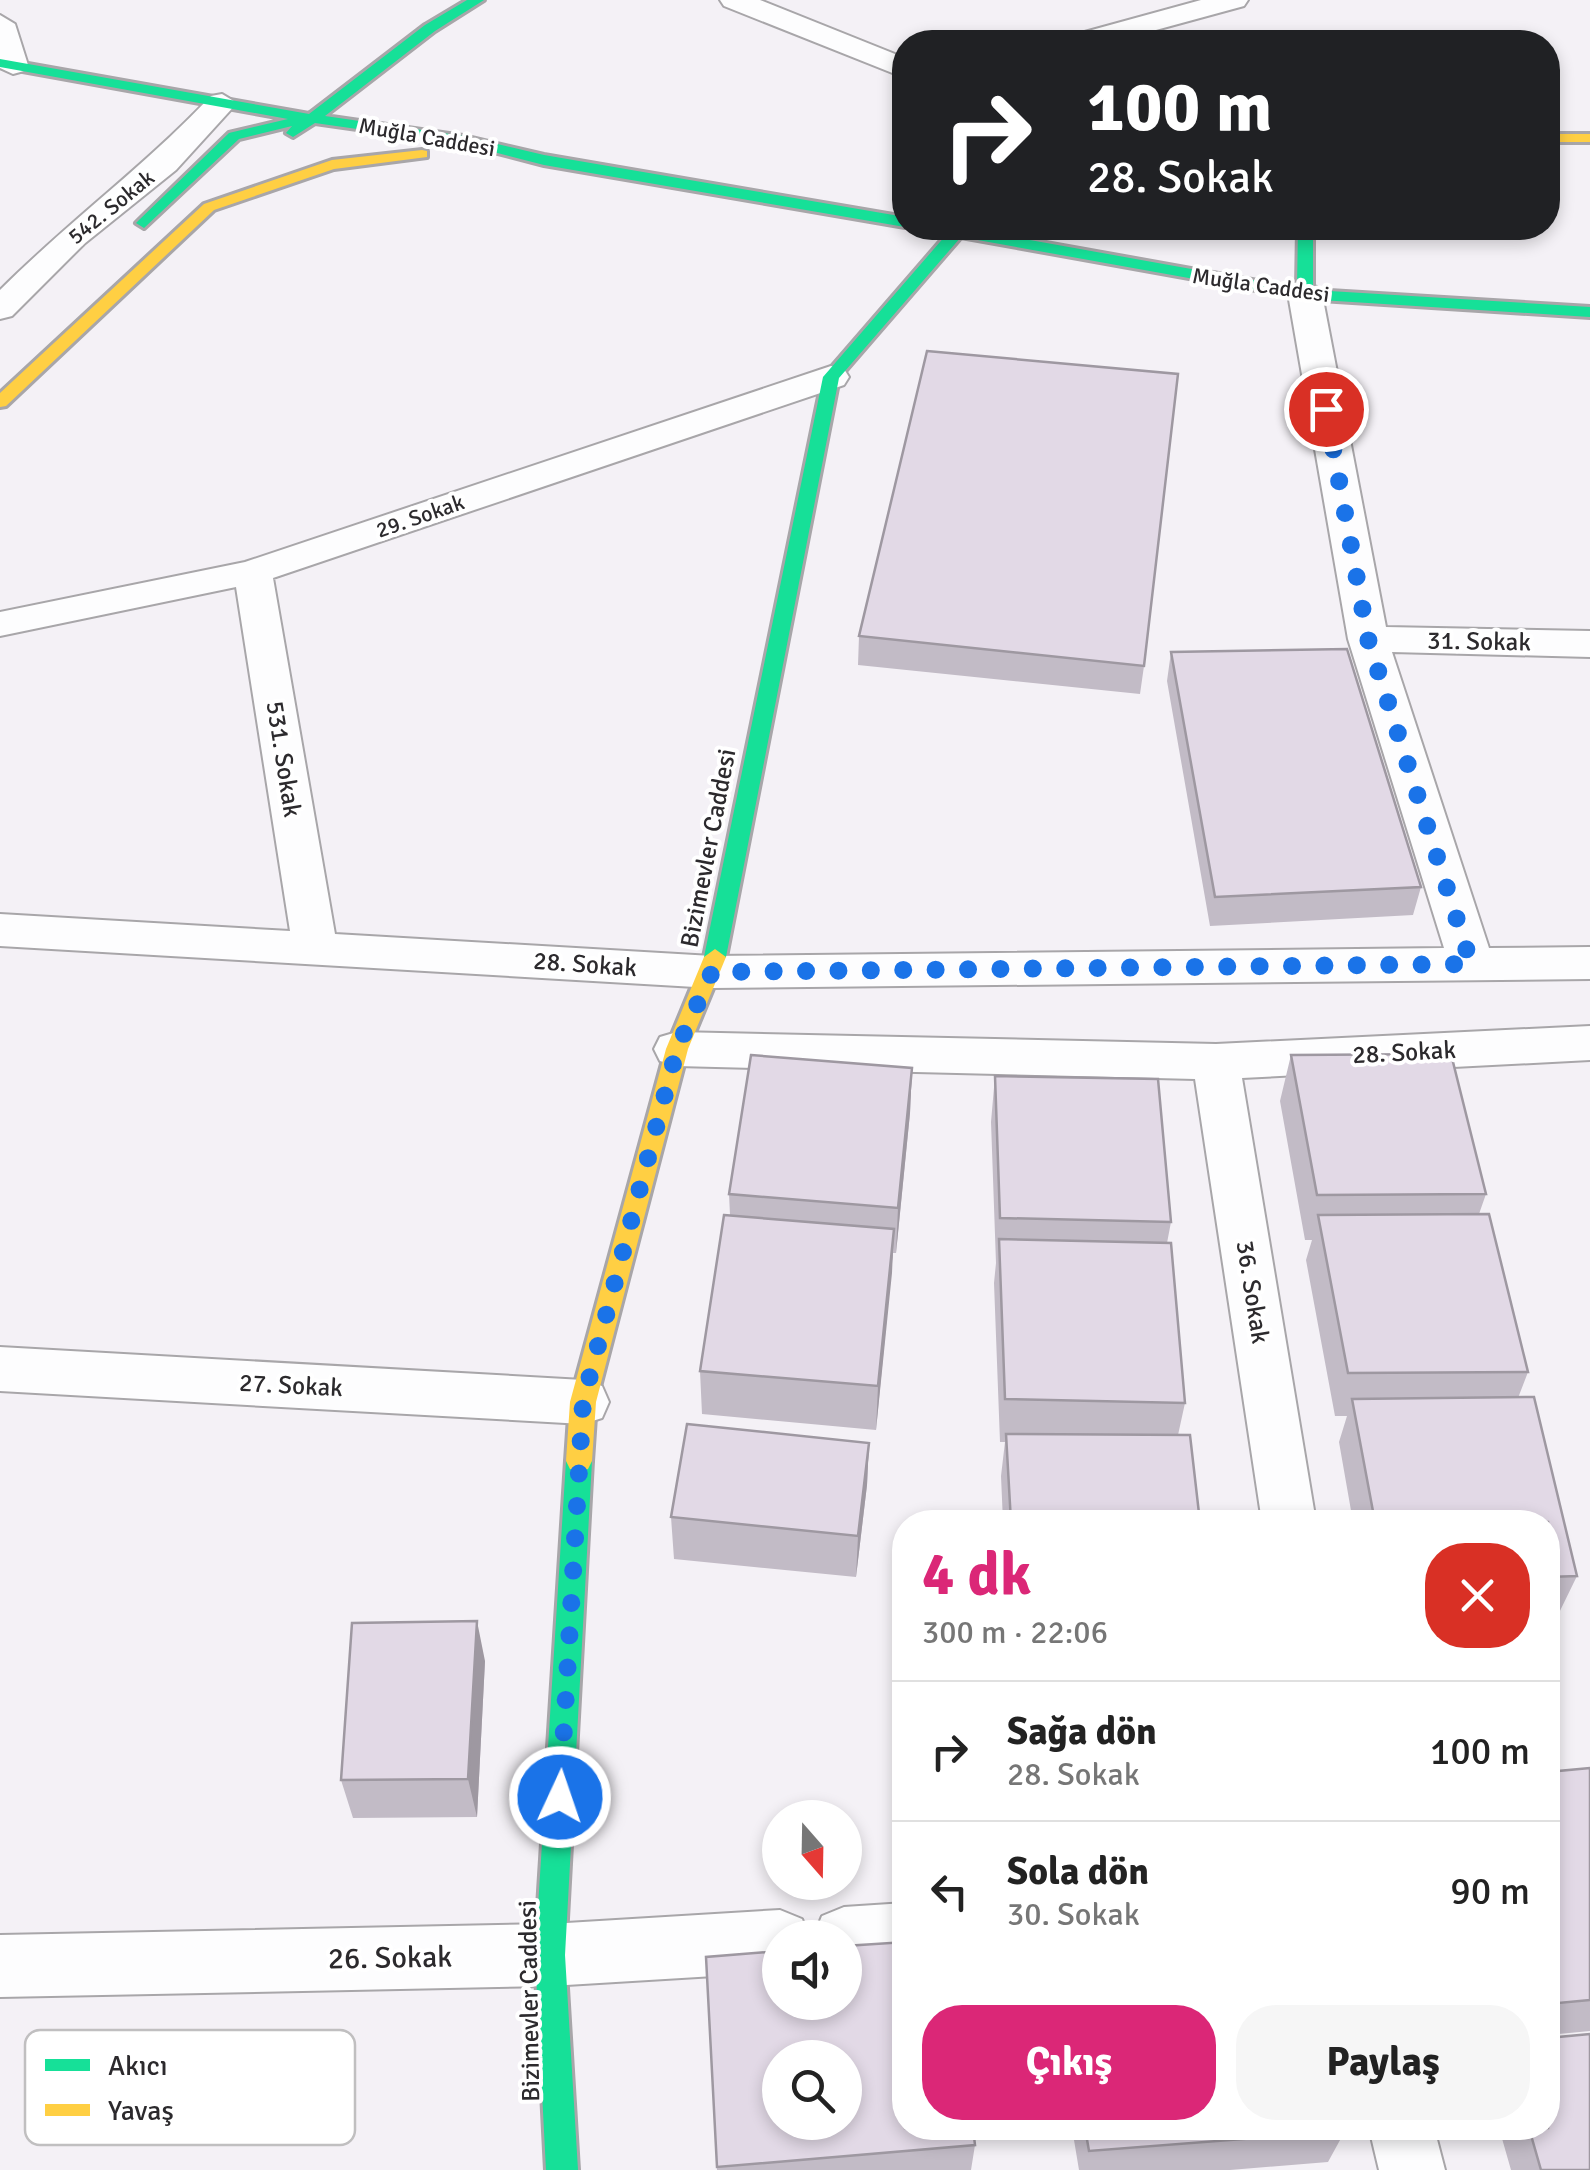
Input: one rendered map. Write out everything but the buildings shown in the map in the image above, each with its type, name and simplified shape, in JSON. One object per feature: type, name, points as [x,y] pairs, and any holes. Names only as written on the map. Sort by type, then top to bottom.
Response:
[{"type":"street","points":[[0,399],[309,118],[430,28],[476,0]]},
{"type":"street","points":[[734,0],[892,64]]},
{"type":"street","points":[[1118,0],[1153,30]]},
{"type":"street","points":[[1167,30],[1234,0]]},
{"type":"street","points":[[0,24],[6,64]]},
{"type":"street","name":"Muğla Caddesi","points":[[6,64],[309,118],[463,140],[544,160],[892,220]]},
{"type":"street","name":"542. Sokak","points":[[0,310],[72,238],[165,164],[222,103]]},
{"type":"street","points":[[124,246],[234,136],[309,118]]},
{"type":"street","points":[[1560,138],[1590,138]]},
{"type":"street","name":"Muğla Caddesi","points":[[208,207],[332,166],[415,154],[544,160]]},
{"type":"street","name":"Bizimevler Caddesi","points":[[562,2170],[550,1955],[583,1402],[677,1049],[712,972],[831,376],[938,240]]},
{"type":"street","name":"Muğla Caddesi","points":[[1008,240],[1305,294],[1590,312]]},
{"type":"street","points":[[1306,240],[1305,294],[1368,639],[1471,964]]},
{"type":"street","points":[[0,399],[99,276]]},
{"type":"street","name":"29. Sokak","points":[[0,624],[253,572],[831,376]]},
{"type":"street","name":"531. Sokak","points":[[253,572],[315,946]]},
{"type":"street","name":"31. Sokak","points":[[1368,639],[1590,644]]},
{"type":"street","name":"28. Sokak","points":[[0,930],[712,972],[1590,963]]},
{"type":"street","name":"28. Sokak","points":[[677,1049],[1216,1062],[1590,1043]]},
{"type":"street","name":"36. Sokak","points":[[1216,1062],[1287,1510]]},
{"type":"street","name":"27. Sokak","points":[[0,1369],[583,1402]]},
{"type":"street","points":[[862,1937],[892,1935]]},
{"type":"street","name":"26. Sokak","points":[[0,1966],[550,1955],[762,1942]]},
{"type":"street","points":[[1405,2140],[1412,2170]]},
{"type":"traffic: fast","points":[[293,133],[430,28],[477,0]]},
{"type":"traffic: fast","points":[[0,63],[309,118],[463,140],[544,160],[892,220]]},
{"type":"traffic: fast","points":[[144,223],[234,136],[296,121]]},
{"type":"traffic: fast","points":[[715,957],[831,377],[950,240]]},
{"type":"traffic: fast","points":[[1003,240],[1305,294],[1590,312]]},
{"type":"traffic: fast","points":[[1305,294],[1306,240]]},
{"type":"traffic: fast","points":[[562,2170],[550,1955],[579,1461]]},
{"type":"traffic: slow","points":[[1560,138],[1590,138]]},
{"type":"traffic: slow","points":[[0,402],[209,207],[332,165],[422,154]]},
{"type":"traffic: slow","points":[[579,1461],[583,1402],[677,1049],[715,957]]},
{"type":"route","points":[[560,1797],[583,1402],[677,1049],[712,972],[1471,964],[1368,639],[1326,409]]}]
